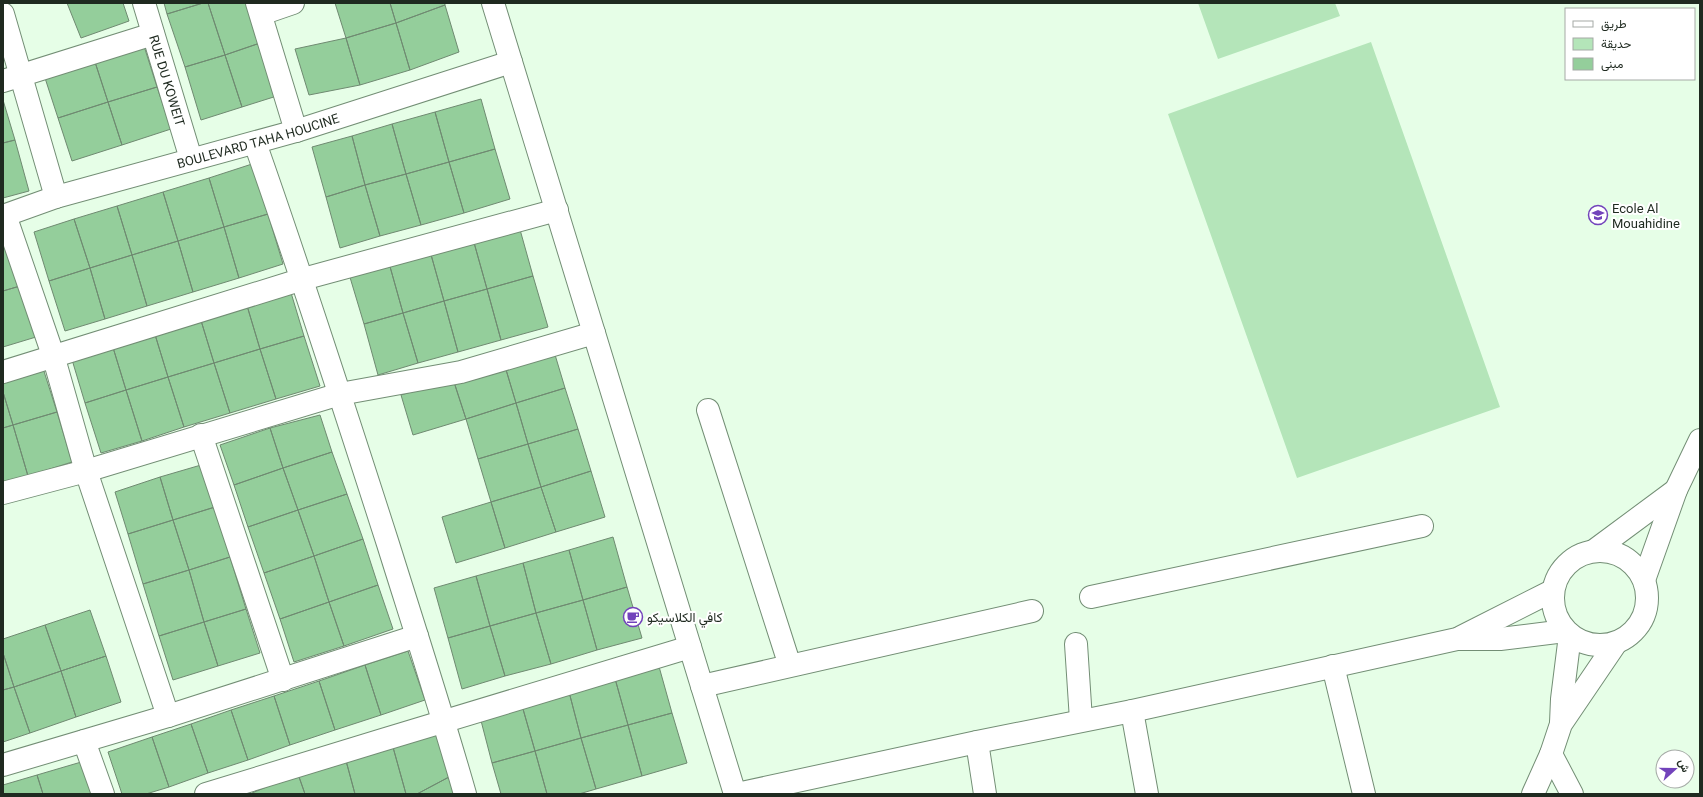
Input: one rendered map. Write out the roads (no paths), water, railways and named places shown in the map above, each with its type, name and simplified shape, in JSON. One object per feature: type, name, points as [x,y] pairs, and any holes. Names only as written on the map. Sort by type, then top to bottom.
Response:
[{"type":"street","name":"RUE DU KOWEIT","points":[[144,3],[191,159]]},
{"type":"street","points":[[293,3],[259,8],[296,131]]},
{"type":"street","points":[[493,3],[736,794],[802,787],[976,742],[1132,711],[1457,639],[1500,639],[1568,633]]},
{"type":"street","points":[[3,14],[12,78],[56,197]]},
{"type":"street","points":[[12,78],[153,34]]},
{"type":"street","name":"BOULEVARD TAHA HOUCINE","points":[[4,216],[56,197],[296,131],[511,62]]},
{"type":"street","points":[[255,143],[303,279],[444,720],[465,794]]},
{"type":"street","points":[[3,372],[303,279],[557,210]]},
{"type":"street","points":[[4,216],[54,355],[86,471],[168,716]]},
{"type":"street","points":[[3,492],[86,471],[340,394],[461,372],[594,333]]},
{"type":"street","points":[[708,410],[790,666]]},
{"type":"street","points":[[201,435],[283,680]]},
{"type":"street","points":[[1595,550],[1616,552],[1633,563],[1644,580],[1647,599],[1643,618],[1632,633],[1616,643],[1600,646],[1584,643],[1568,633],[1557,619],[1552,605],[1552,590],[1560,571],[1575,556],[1595,550],[1676,490],[1694,467],[1700,440]]},
{"type":"street","points":[[1644,580],[1676,490]]},
{"type":"street","points":[[1091,597],[1422,526]]},
{"type":"street","points":[[1457,639],[1552,590]]},
{"type":"street","points":[[702,686],[1032,611]]},
{"type":"street","points":[[1533,794],[1552,754],[1561,724],[1568,633]]},
{"type":"street","points":[[3,765],[168,716],[417,636]]},
{"type":"street","points":[[1561,724],[1616,643]]},
{"type":"street","points":[[1076,644],[1081,720]]},
{"type":"street","points":[[206,794],[690,646]]},
{"type":"street","points":[[1333,666],[1364,794]]},
{"type":"street","points":[[1132,711],[1147,794]]},
{"type":"street","points":[[84,741],[103,794]]},
{"type":"street","points":[[976,742],[985,794]]},
{"type":"street","points":[[1552,754],[1572,794]]},
{"type":"place","name":"Ecole Al Mouahidine","points":[[1598,215]]},
{"type":"place","name":"كافي الكلاسيكو","points":[[633,617]]}]
